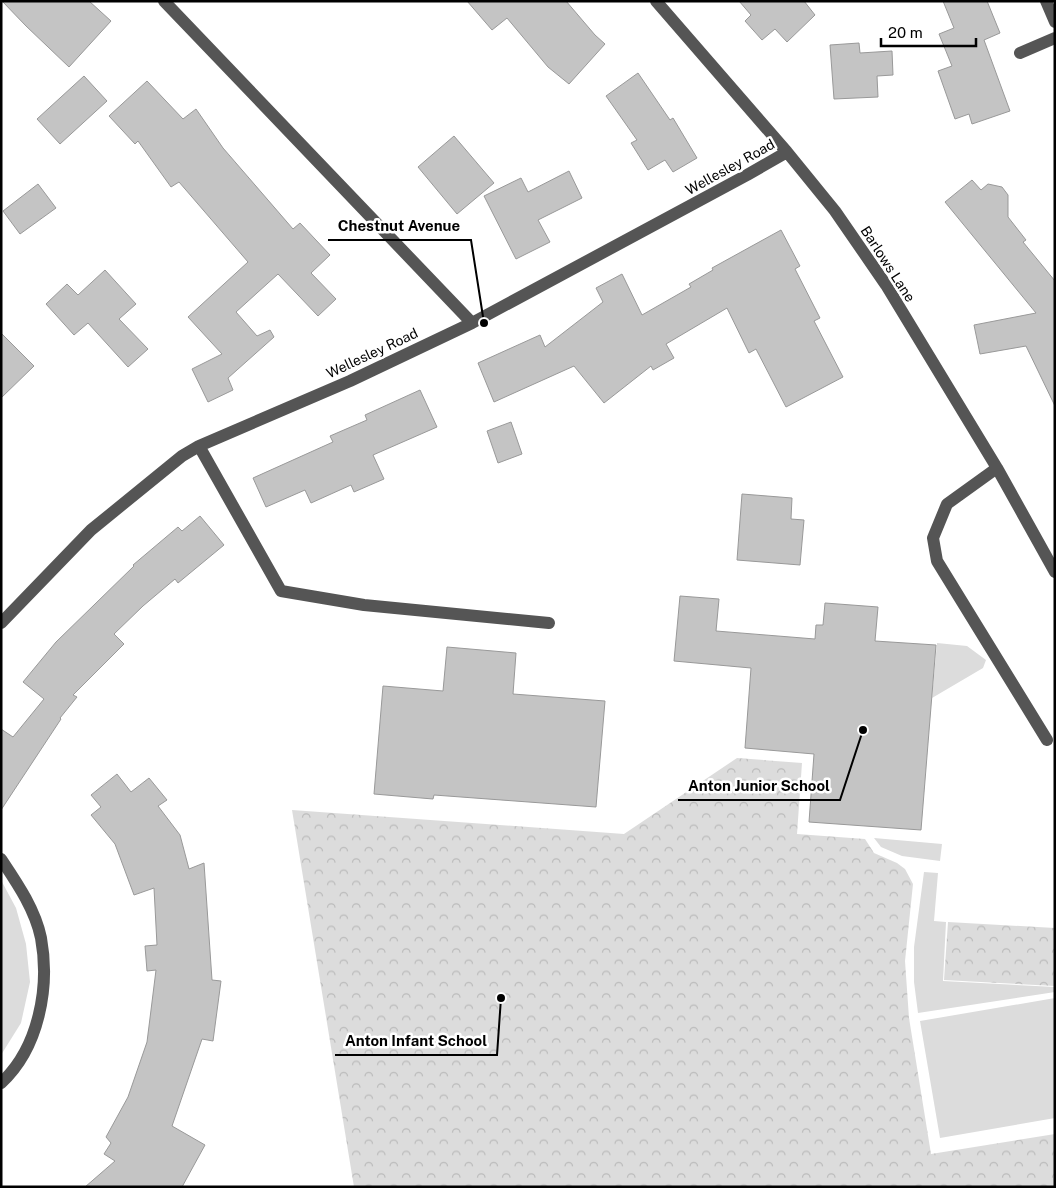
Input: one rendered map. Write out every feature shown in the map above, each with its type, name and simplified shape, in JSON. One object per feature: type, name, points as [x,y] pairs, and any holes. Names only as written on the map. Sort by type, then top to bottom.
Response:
[{"type":"street","points":[[164,1],[472,323]]},
{"type":"street","name":"Barlows Lane","points":[[656,1],[787,152],[835,211],[886,286],[997,468],[1055,572]]},
{"type":"street","points":[[1046,1],[1055,22]]},
{"type":"street","points":[[1020,53],[1055,38]]},
{"type":"street","name":"Wellesley Road","points":[[1,623],[91,530],[172,464],[199,446],[350,381],[472,323],[787,152]]},
{"type":"street","points":[[199,446],[281,591],[364,605],[549,623]]},
{"type":"street","points":[[997,468],[947,504],[933,538],[937,561],[1047,740]]},
{"type":"street","points":[[1,859],[31,908],[40,936],[44,975],[40,1010],[30,1041],[13,1072],[1,1083]]},
{"type":"green space","points":[[937,643],[967,646],[986,660],[983,668],[932,698]]},
{"type":"green space","points":[[737,758],[802,763],[797,834],[865,839],[874,853],[897,863],[905,869],[913,884],[905,961],[909,1018],[931,1154],[1055,1134],[1055,1187],[354,1187],[292,810],[624,834]]},
{"type":"green space","points":[[874,838],[942,844],[940,861],[902,856],[881,847]]},
{"type":"green space","points":[[924,872],[938,873],[934,921],[946,922],[943,981],[1055,987],[1055,992],[918,1013],[914,982],[914,947]]},
{"type":"green space","points":[[1,880],[16,908],[26,944],[30,982],[21,1023],[1,1055]]},
{"type":"green space","points":[[948,922],[1055,928],[1055,986],[944,980]]},
{"type":"green space","points":[[1055,998],[1055,1118],[940,1138],[920,1021]]},
{"type":"building","points":[[2,1],[89,1],[111,21],[69,67]]},
{"type":"building","points":[[467,1],[566,1],[605,44],[569,84],[548,67],[507,18],[492,30]]},
{"type":"building","points":[[739,1],[804,1],[815,15],[787,42],[775,29],[762,40],[745,21],[751,15]]},
{"type":"building","points":[[943,1],[987,1],[1000,33],[984,40],[1010,111],[972,124],[969,114],[955,119],[938,71],[952,66],[939,34],[954,28]]},
{"type":"building","points":[[859,43],[860,53],[892,51],[893,75],[877,76],[878,97],[834,99],[830,45]]},
{"type":"building","points":[[638,73],[670,120],[673,118],[697,158],[673,172],[665,160],[648,170],[631,143],[637,140],[606,96]]},
{"type":"building","points":[[84,76],[107,101],[60,144],[37,119]]},
{"type":"building","points":[[147,81],[183,119],[196,109],[223,148],[293,229],[300,223],[330,255],[311,273],[336,299],[318,316],[278,274],[236,312],[257,336],[270,330],[274,337],[228,378],[233,390],[208,402],[192,369],[222,354],[188,317],[248,262],[179,182],[171,187],[138,141],[135,144],[109,116]]},
{"type":"building","points":[[454,136],[494,183],[457,214],[418,167]]},
{"type":"building","points":[[569,171],[582,198],[538,220],[550,242],[516,259],[484,196],[521,178],[528,192]]},
{"type":"building","points":[[972,180],[981,190],[988,184],[1002,187],[1008,195],[1008,217],[1026,240],[1023,242],[1055,281],[1055,406],[1026,346],[980,354],[974,325],[1036,313],[945,202]]},
{"type":"building","points":[[38,184],[56,208],[20,234],[3,211]]},
{"type":"building","points":[[781,230],[800,266],[795,269],[820,318],[814,321],[843,377],[786,407],[756,349],[749,353],[727,308],[666,344],[674,358],[653,370],[651,366],[604,403],[574,366],[494,402],[478,363],[540,335],[545,347],[603,302],[596,288],[622,274],[642,315],[691,287],[689,284],[713,270],[712,268]]},
{"type":"building","points":[[105,270],[136,304],[119,319],[148,349],[128,367],[88,323],[74,335],[46,304],[67,284],[78,295]]},
{"type":"building","points":[[1,333],[34,366],[1,398]]},
{"type":"building","points":[[420,390],[437,427],[373,455],[384,479],[354,492],[351,485],[311,503],[305,490],[266,507],[253,478],[333,442],[330,436],[367,420],[365,415]]},
{"type":"building","points":[[511,422],[522,454],[498,463],[487,431]]},
{"type":"building","points":[[742,494],[792,498],[791,519],[804,520],[800,565],[737,560]]},
{"type":"building","points":[[200,516],[224,545],[178,583],[175,579],[114,634],[124,644],[73,695],[77,697],[60,718],[1,810],[1,729],[13,737],[44,699],[23,682],[56,642],[133,565],[178,527],[182,531]]},
{"type":"building","points":[[680,596],[719,599],[716,631],[815,639],[816,625],[823,625],[825,603],[878,607],[875,641],[936,645],[921,830],[809,822],[814,754],[745,748],[751,668],[674,661]]},
{"type":"building","points":[[447,647],[516,653],[513,694],[605,701],[596,807],[434,795],[433,799],[374,794],[383,686],[443,691]]},
{"type":"building","points":[[117,774],[131,792],[149,778],[167,800],[158,806],[180,835],[189,869],[204,863],[212,980],[221,981],[213,1041],[202,1039],[172,1126],[205,1145],[182,1187],[85,1187],[115,1161],[104,1154],[111,1143],[106,1137],[128,1097],[147,1042],[156,970],[147,971],[145,946],[157,945],[154,888],[134,895],[115,844],[91,815],[101,807],[91,795]]},
{"type":"place","name":"Chestnut Avenue","points":[[484,323]]},
{"type":"place","name":"Anton Junior School","points":[[863,730]]},
{"type":"place","name":"Anton Infant School","points":[[501,998]]}]
